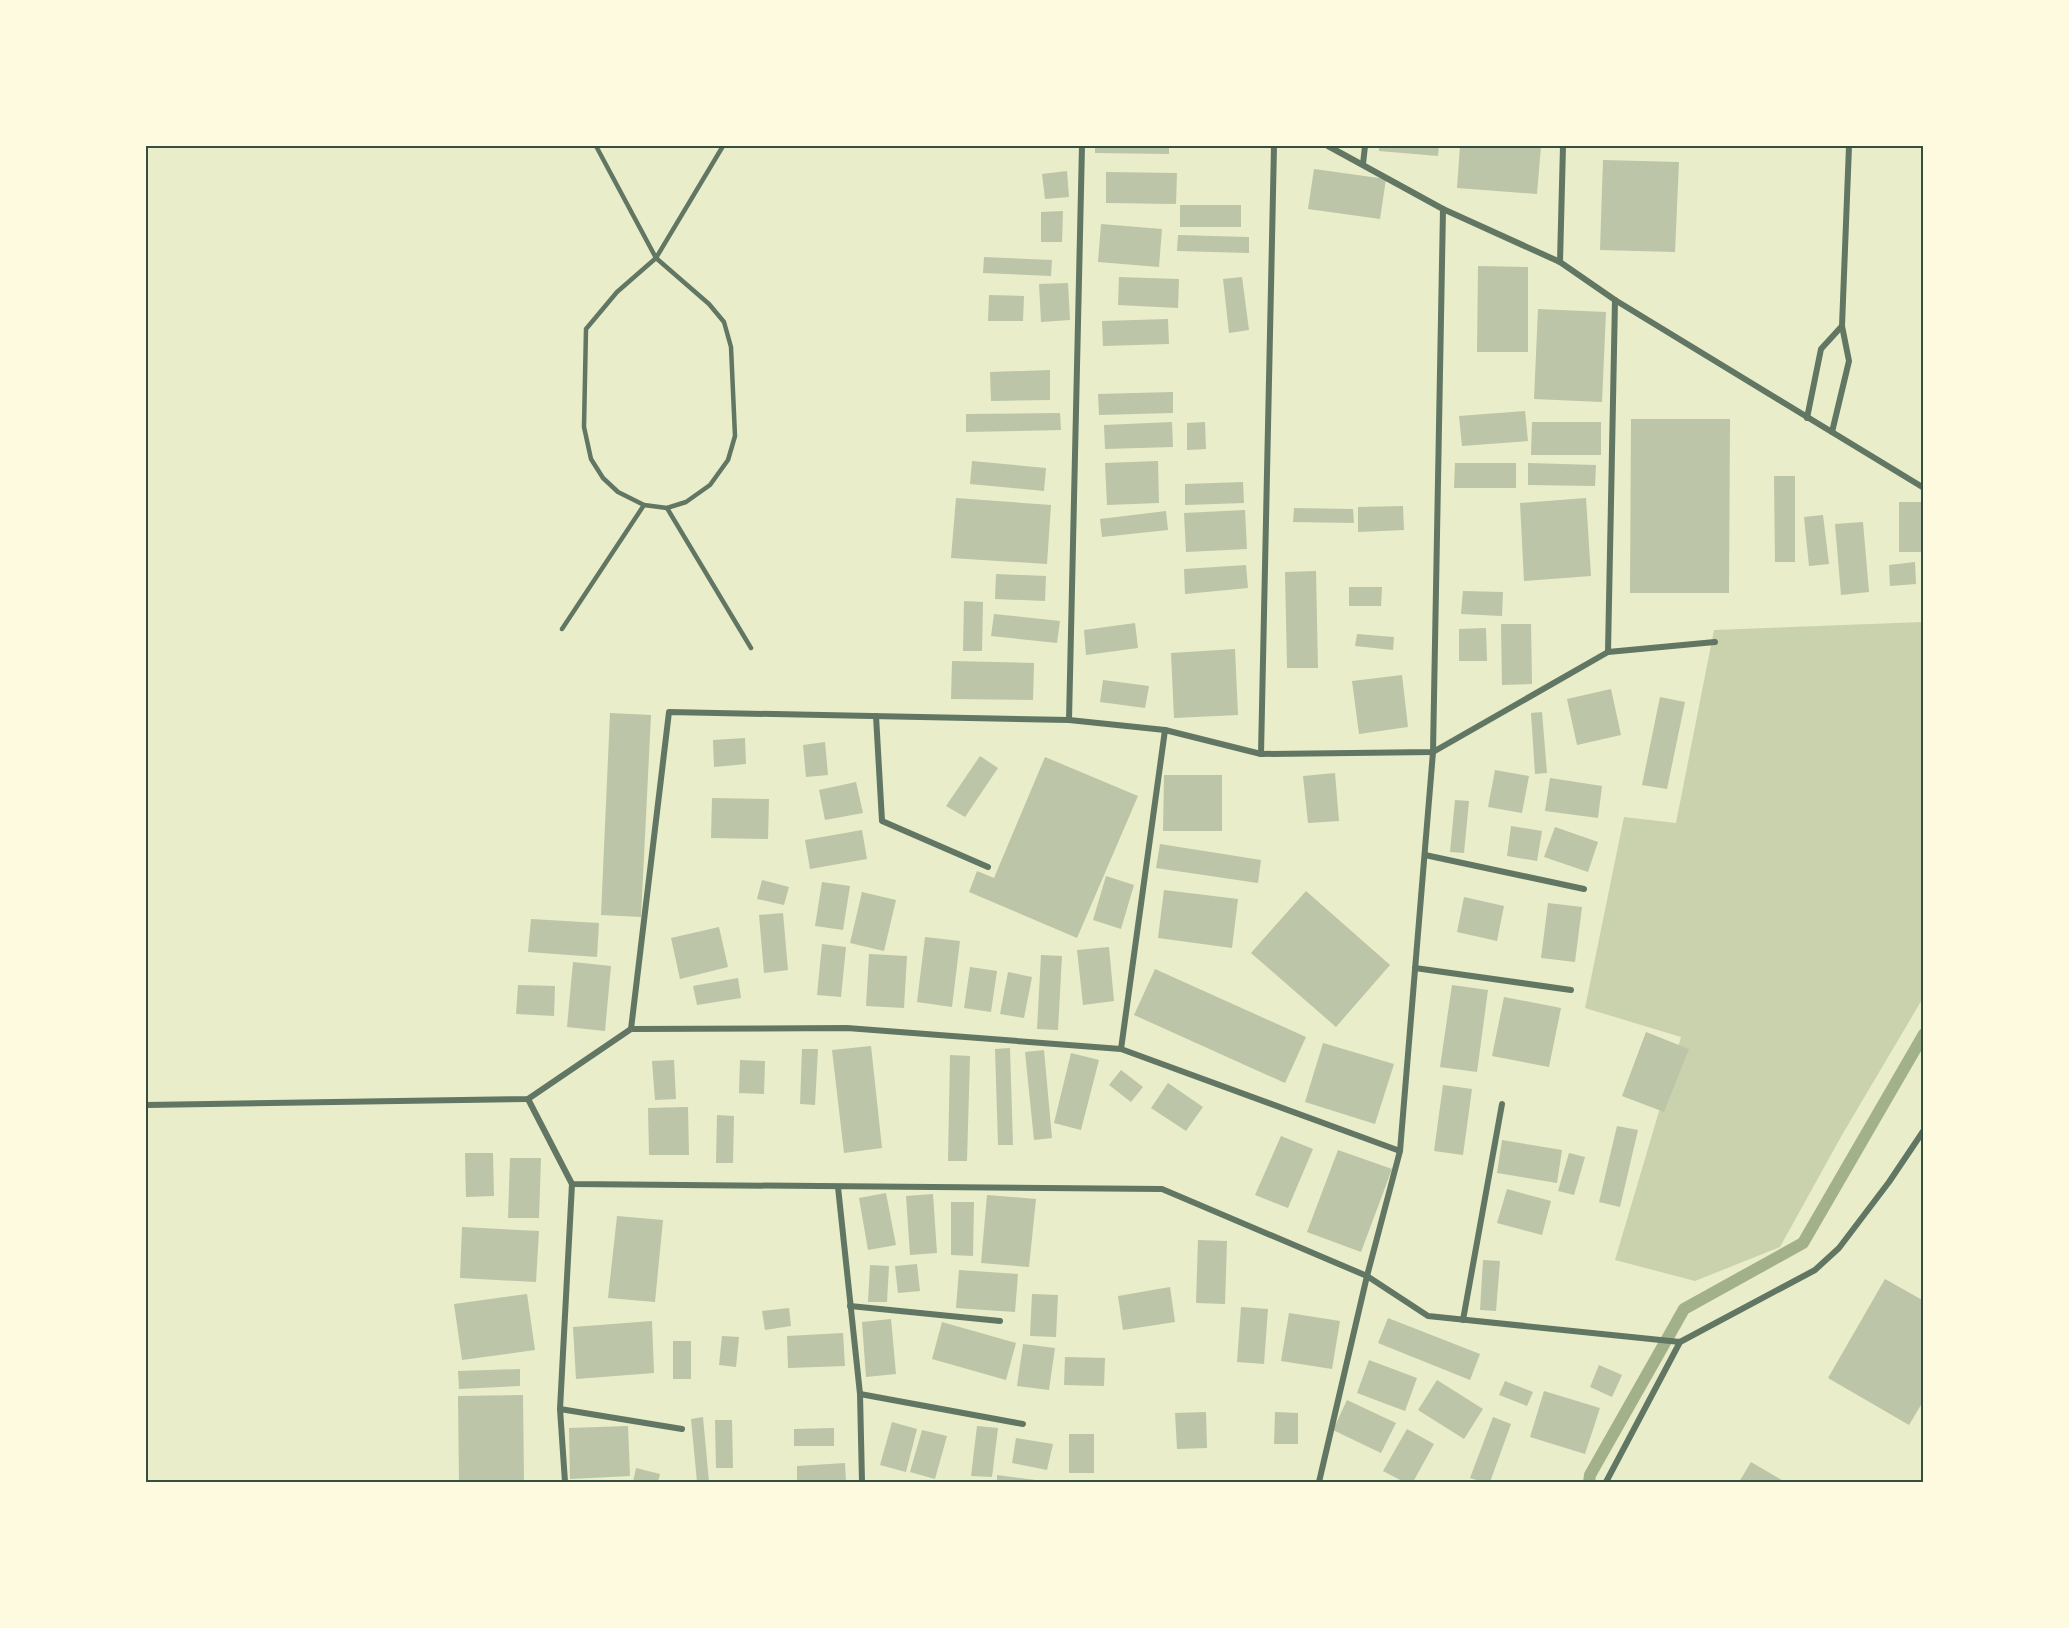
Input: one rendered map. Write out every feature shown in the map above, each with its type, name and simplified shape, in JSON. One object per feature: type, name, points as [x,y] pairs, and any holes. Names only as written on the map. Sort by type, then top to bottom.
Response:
[{"type":"street","points":[[1069,720],[1083,146]]},
{"type":"street","points":[[1261,754],[1274,146]]},
{"type":"street","points":[[1328,146],[1443,209],[1560,262],[1615,300],[1923,488]]},
{"type":"street","points":[[1363,164],[1365,146]]},
{"type":"street","points":[[1560,262],[1563,146]]},
{"type":"street","points":[[1832,432],[1849,361],[1842,326],[1849,146]]},
{"type":"street","points":[[1319,1482],[1367,1276],[1400,1151],[1433,752],[1443,209]]},
{"type":"street","points":[[1608,652],[1615,300]]},
{"type":"street","points":[[1807,418],[1821,349],[1842,326]]},
{"type":"street","points":[[631,1029],[669,712],[1069,720],[1165,730],[1261,754],[1433,752],[1608,652],[1715,642]]},
{"type":"street","points":[[876,716],[882,821],[988,867]]},
{"type":"street","points":[[1121,1049],[1165,730]]},
{"type":"street","points":[[1425,855],[1584,889]]},
{"type":"street","points":[[1415,968],[1571,990]]},
{"type":"street","points":[[146,1105],[528,1099],[631,1029],[847,1028],[1121,1049],[1400,1151]]},
{"type":"street","points":[[528,1099],[572,1184],[560,1409],[565,1482]]},
{"type":"street","points":[[1463,1320],[1502,1104]]},
{"type":"street","points":[[572,1184],[1162,1190],[1367,1276],[1428,1316],[1680,1342],[1815,1270],[1839,1248],[1889,1182],[1923,1130]]},
{"type":"street","points":[[838,1186],[860,1394],[862,1482]]},
{"type":"street","points":[[850,1306],[1000,1321]]},
{"type":"street","points":[[1606,1482],[1680,1342]]},
{"type":"street","points":[[860,1394],[1023,1424]]},
{"type":"street","points":[[560,1409],[682,1429]]},
{"type":"lane","points":[[596,146],[656,258],[710,304],[724,322],[731,347],[735,436],[728,460],[710,485],[686,502],[667,508],[645,505],[618,492],[603,478],[591,459],[584,427],[586,329],[617,292],[656,258],[723,146]]},
{"type":"lane","points":[[562,629],[645,505]]},
{"type":"lane","points":[[667,508],[751,648]]},
{"type":"green space","points":[[1923,622],[1923,998],[1842,1135],[1780,1247],[1695,1281],[1615,1260],[1681,1037],[1585,1008],[1624,817],[1676,823],[1714,630]]},
{"type":"building","points":[[1095,146],[1169,146],[1169,154],[1095,153]]},
{"type":"building","points":[[1379,146],[1439,146],[1438,156],[1379,151]]},
{"type":"building","points":[[1460,146],[1541,146],[1537,194],[1457,188]]},
{"type":"building","points":[[1603,160],[1679,162],[1675,252],[1600,250]]},
{"type":"building","points":[[1314,169],[1386,179],[1380,219],[1308,209]]},
{"type":"building","points":[[1067,171],[1069,197],[1045,199],[1042,174]]},
{"type":"building","points":[[1106,172],[1177,173],[1176,204],[1106,203]]},
{"type":"building","points":[[1180,205],[1241,205],[1241,227],[1180,227]]},
{"type":"building","points":[[1063,211],[1062,242],[1041,242],[1041,212]]},
{"type":"building","points":[[1101,224],[1162,229],[1159,267],[1098,262]]},
{"type":"building","points":[[1178,235],[1249,237],[1249,253],[1177,251]]},
{"type":"building","points":[[984,257],[1052,260],[1051,276],[983,273]]},
{"type":"building","points":[[1478,266],[1528,267],[1528,352],[1477,352]]},
{"type":"building","points":[[1119,277],[1179,279],[1178,308],[1118,305]]},
{"type":"building","points":[[1242,277],[1249,330],[1229,333],[1223,279]]},
{"type":"building","points":[[1068,283],[1070,320],[1041,322],[1039,284]]},
{"type":"building","points":[[989,295],[1024,296],[1023,321],[988,321]]},
{"type":"building","points":[[1538,309],[1606,312],[1602,402],[1534,399]]},
{"type":"building","points":[[1168,319],[1169,344],[1103,346],[1102,321]]},
{"type":"building","points":[[1050,370],[1050,400],[991,401],[990,372]]},
{"type":"building","points":[[1173,392],[1173,413],[1099,415],[1098,394]]},
{"type":"building","points":[[1525,411],[1528,441],[1462,446],[1459,416]]},
{"type":"building","points":[[1060,413],[1061,430],[966,432],[966,414]]},
{"type":"building","points":[[1631,419],[1730,419],[1729,593],[1630,593]]},
{"type":"building","points":[[1172,422],[1173,447],[1105,449],[1104,425]]},
{"type":"building","points":[[1205,422],[1206,449],[1187,450],[1187,423]]},
{"type":"building","points":[[1532,422],[1601,422],[1601,455],[1531,455]]},
{"type":"building","points":[[972,461],[1046,468],[1044,491],[970,484]]},
{"type":"building","points":[[1158,461],[1159,503],[1107,505],[1105,463]]},
{"type":"building","points":[[1455,463],[1516,463],[1516,488],[1454,488]]},
{"type":"building","points":[[1528,463],[1596,465],[1595,486],[1528,485]]},
{"type":"building","points":[[1774,476],[1795,476],[1795,562],[1775,562]]},
{"type":"building","points":[[1243,482],[1244,503],[1185,505],[1185,484]]},
{"type":"building","points":[[956,498],[1051,505],[1047,564],[951,558]]},
{"type":"building","points":[[1586,498],[1591,576],[1524,581],[1520,503]]},
{"type":"building","points":[[1899,502],[1924,502],[1924,552],[1899,552]]},
{"type":"building","points":[[1403,506],[1404,530],[1358,532],[1358,507]]},
{"type":"building","points":[[1294,508],[1353,509],[1354,523],[1293,522]]},
{"type":"building","points":[[1245,510],[1247,549],[1186,552],[1184,513]]},
{"type":"building","points":[[1166,511],[1168,530],[1102,537],[1100,519]]},
{"type":"building","points":[[1823,515],[1829,564],[1809,566],[1804,517]]},
{"type":"building","points":[[1863,522],[1869,592],[1841,595],[1835,524]]},
{"type":"building","points":[[1915,562],[1916,584],[1890,586],[1889,565]]},
{"type":"building","points":[[1246,565],[1248,588],[1185,594],[1184,569]]},
{"type":"building","points":[[1316,571],[1318,668],[1287,668],[1285,572]]},
{"type":"building","points":[[996,574],[1046,576],[1045,601],[995,599]]},
{"type":"building","points":[[1349,587],[1382,587],[1381,606],[1349,606]]},
{"type":"building","points":[[1463,591],[1503,592],[1502,616],[1461,614]]},
{"type":"building","points":[[964,601],[983,602],[982,651],[963,651]]},
{"type":"building","points":[[994,614],[1060,621],[1057,643],[991,636]]},
{"type":"building","points":[[1135,623],[1138,648],[1086,655],[1084,630]]},
{"type":"building","points":[[1501,624],[1531,624],[1532,684],[1502,685]]},
{"type":"building","points":[[1486,628],[1487,661],[1459,661],[1459,629]]},
{"type":"building","points":[[1357,634],[1394,637],[1393,650],[1355,646]]},
{"type":"building","points":[[1235,649],[1238,715],[1174,718],[1171,653]]},
{"type":"building","points":[[952,661],[1034,663],[1033,700],[951,699]]},
{"type":"building","points":[[1402,675],[1408,727],[1359,734],[1352,681]]},
{"type":"building","points":[[1103,680],[1149,686],[1145,708],[1100,702]]},
{"type":"building","points":[[1611,689],[1621,735],[1577,745],[1567,699]]},
{"type":"building","points":[[1660,697],[1685,702],[1667,789],[1642,785]]},
{"type":"building","points":[[1542,712],[1547,773],[1535,774],[1531,713]]},
{"type":"building","points":[[610,713],[651,715],[641,917],[601,915]]},
{"type":"building","points":[[745,738],[746,764],[714,767],[713,740]]},
{"type":"building","points":[[825,742],[828,775],[806,777],[803,745]]},
{"type":"building","points":[[980,756],[998,768],[965,817],[946,806]]},
{"type":"building","points":[[1045,757],[1138,796],[1077,938],[969,892],[977,871],[994,878]]},
{"type":"building","points":[[1495,770],[1529,776],[1522,813],[1488,807]]},
{"type":"building","points":[[1335,773],[1339,821],[1308,823],[1303,776]]},
{"type":"building","points":[[1164,775],[1222,775],[1222,831],[1163,831]]},
{"type":"building","points":[[1550,778],[1602,786],[1598,818],[1545,811]]},
{"type":"building","points":[[856,782],[863,813],[825,820],[819,790]]},
{"type":"building","points":[[712,798],[769,799],[768,839],[711,838]]},
{"type":"building","points":[[1455,800],[1469,801],[1464,853],[1450,852]]},
{"type":"building","points":[[1511,826],[1542,831],[1537,861],[1507,856]]},
{"type":"building","points":[[1555,827],[1598,842],[1588,872],[1544,857]]},
{"type":"building","points":[[862,830],[867,859],[810,869],[805,840]]},
{"type":"building","points":[[1160,844],[1261,860],[1258,883],[1156,868]]},
{"type":"building","points":[[1106,876],[1134,885],[1121,929],[1093,920]]},
{"type":"building","points":[[762,880],[789,887],[784,905],[757,899]]},
{"type":"building","points":[[822,882],[850,886],[843,930],[815,926]]},
{"type":"building","points":[[1164,890],[1238,899],[1232,948],[1158,938]]},
{"type":"building","points":[[1306,891],[1390,965],[1336,1027],[1251,953]]},
{"type":"building","points":[[862,892],[896,900],[884,951],[850,943]]},
{"type":"building","points":[[1464,897],[1504,906],[1497,941],[1457,932]]},
{"type":"building","points":[[1548,903],[1582,907],[1575,962],[1541,958]]},
{"type":"building","points":[[783,913],[788,970],[764,973],[759,915]]},
{"type":"building","points":[[531,919],[599,923],[597,957],[528,952]]},
{"type":"building","points":[[719,927],[728,967],[680,979],[671,938]]},
{"type":"building","points":[[925,937],[960,941],[952,1007],[917,1002]]},
{"type":"building","points":[[822,944],[846,947],[841,997],[817,995]]},
{"type":"building","points":[[1109,947],[1114,1001],[1083,1005],[1077,950]]},
{"type":"building","points":[[869,954],[907,956],[904,1008],[866,1006]]},
{"type":"building","points":[[1041,955],[1062,956],[1058,1030],[1037,1029]]},
{"type":"building","points":[[573,962],[611,966],[605,1031],[567,1027]]},
{"type":"building","points":[[970,967],[997,971],[991,1012],[964,1008]]},
{"type":"building","points":[[1155,969],[1306,1037],[1285,1083],[1134,1015]]},
{"type":"building","points":[[1008,972],[1032,977],[1024,1018],[1000,1014]]},
{"type":"building","points":[[738,978],[741,998],[697,1005],[693,986]]},
{"type":"building","points":[[518,985],[555,986],[554,1016],[516,1014]]},
{"type":"building","points":[[1452,985],[1488,990],[1477,1072],[1440,1067]]},
{"type":"building","points":[[1504,997],[1561,1008],[1549,1067],[1492,1056]]},
{"type":"building","points":[[1646,1032],[1689,1049],[1664,1112],[1622,1096]]},
{"type":"building","points":[[1323,1043],[1394,1064],[1375,1124],[1305,1102]]},
{"type":"building","points":[[871,1046],[882,1148],[844,1153],[832,1050]]},
{"type":"building","points":[[1010,1048],[1013,1145],[998,1145],[995,1049]]},
{"type":"building","points":[[802,1049],[818,1049],[815,1105],[800,1104]]},
{"type":"building","points":[[1044,1050],[1052,1138],[1034,1140],[1025,1052]]},
{"type":"building","points":[[1071,1053],[1099,1060],[1081,1130],[1054,1123]]},
{"type":"building","points":[[950,1055],[970,1056],[967,1161],[948,1161]]},
{"type":"building","points":[[674,1060],[676,1099],[655,1100],[652,1061]]},
{"type":"building","points":[[740,1060],[765,1061],[764,1094],[739,1093]]},
{"type":"building","points":[[1121,1070],[1143,1087],[1131,1102],[1109,1085]]},
{"type":"building","points":[[1168,1083],[1203,1107],[1186,1131],[1151,1108]]},
{"type":"building","points":[[1443,1085],[1472,1089],[1463,1155],[1434,1151]]},
{"type":"building","points":[[688,1107],[689,1155],[649,1155],[648,1108]]},
{"type":"building","points":[[717,1115],[734,1116],[733,1163],[716,1163]]},
{"type":"building","points":[[1617,1126],[1638,1130],[1620,1207],[1599,1202]]},
{"type":"building","points":[[1281,1136],[1313,1149],[1288,1208],[1255,1195]]},
{"type":"building","points":[[1502,1140],[1562,1150],[1557,1183],[1497,1173]]},
{"type":"building","points":[[1338,1150],[1392,1169],[1361,1252],[1307,1232]]},
{"type":"building","points":[[465,1153],[493,1153],[494,1196],[466,1197]]},
{"type":"building","points":[[1569,1153],[1585,1157],[1574,1195],[1558,1191]]},
{"type":"building","points":[[510,1158],[541,1158],[539,1218],[508,1218]]},
{"type":"building","points":[[1507,1189],[1551,1201],[1542,1235],[1497,1223]]},
{"type":"building","points":[[886,1193],[896,1245],[868,1250],[859,1198]]},
{"type":"building","points":[[933,1194],[937,1253],[910,1255],[906,1196]]},
{"type":"building","points":[[987,1195],[1036,1199],[1029,1267],[981,1263]]},
{"type":"building","points":[[951,1202],[974,1202],[973,1256],[951,1255]]},
{"type":"building","points":[[617,1216],[663,1220],[655,1302],[608,1298]]},
{"type":"building","points":[[462,1227],[539,1231],[536,1282],[460,1278]]},
{"type":"building","points":[[1198,1240],[1227,1241],[1225,1304],[1196,1303]]},
{"type":"building","points":[[1483,1260],[1500,1261],[1496,1311],[1480,1310]]},
{"type":"building","points":[[917,1264],[920,1291],[898,1293],[895,1266]]},
{"type":"building","points":[[870,1265],[889,1266],[887,1302],[868,1302]]},
{"type":"building","points":[[959,1270],[1018,1274],[1015,1312],[956,1308]]},
{"type":"building","points":[[1885,1279],[1924,1301],[1924,1400],[1909,1425],[1828,1378]]},
{"type":"building","points":[[1170,1287],[1175,1322],[1123,1330],[1118,1296]]},
{"type":"building","points":[[527,1294],[535,1350],[462,1360],[454,1304]]},
{"type":"building","points":[[1032,1294],[1058,1295],[1056,1337],[1030,1336]]},
{"type":"building","points":[[1241,1307],[1268,1309],[1264,1364],[1237,1362]]},
{"type":"building","points":[[789,1308],[791,1326],[765,1330],[762,1311]]},
{"type":"building","points":[[1289,1313],[1340,1321],[1332,1369],[1281,1361]]},
{"type":"building","points":[[1388,1318],[1480,1354],[1470,1380],[1378,1343]]},
{"type":"building","points":[[891,1319],[896,1374],[866,1377],[862,1322]]},
{"type":"building","points":[[652,1321],[654,1373],[576,1379],[573,1327]]},
{"type":"building","points":[[942,1322],[1016,1343],[1006,1380],[932,1359]]},
{"type":"building","points":[[843,1333],[845,1366],[788,1368],[787,1336]]},
{"type":"building","points":[[722,1336],[739,1337],[736,1367],[719,1365]]},
{"type":"building","points":[[673,1341],[691,1341],[691,1379],[673,1379]]},
{"type":"building","points":[[1023,1344],[1055,1348],[1049,1390],[1017,1386]]},
{"type":"building","points":[[1065,1357],[1105,1358],[1104,1386],[1064,1385]]},
{"type":"building","points":[[1369,1360],[1417,1378],[1405,1411],[1357,1393]]},
{"type":"building","points":[[1599,1365],[1622,1375],[1612,1397],[1590,1387]]},
{"type":"building","points":[[520,1369],[520,1386],[459,1389],[458,1371]]},
{"type":"building","points":[[1437,1380],[1483,1409],[1464,1439],[1418,1410]]},
{"type":"building","points":[[1505,1381],[1533,1392],[1527,1406],[1499,1395]]},
{"type":"building","points":[[1544,1391],[1600,1408],[1585,1454],[1530,1437]]},
{"type":"building","points":[[523,1395],[524,1482],[459,1482],[458,1396]]},
{"type":"building","points":[[1347,1400],[1396,1423],[1381,1453],[1333,1430]]},
{"type":"building","points":[[1206,1412],[1207,1448],[1177,1449],[1175,1413]]},
{"type":"building","points":[[1275,1412],[1298,1413],[1298,1444],[1274,1444]]},
{"type":"building","points":[[703,1417],[709,1482],[697,1482],[691,1419]]},
{"type":"building","points":[[1493,1417],[1511,1424],[1490,1482],[1483,1482],[1470,1478]]},
{"type":"building","points":[[715,1420],[732,1420],[733,1468],[716,1468]]},
{"type":"building","points":[[892,1422],[917,1429],[906,1472],[880,1465]]},
{"type":"building","points":[[628,1426],[630,1476],[570,1479],[569,1428]]},
{"type":"building","points":[[977,1426],[998,1428],[992,1477],[971,1476]]},
{"type":"building","points":[[834,1428],[834,1446],[794,1446],[794,1429]]},
{"type":"building","points":[[1407,1429],[1434,1444],[1413,1482],[1404,1482],[1383,1471]]},
{"type":"building","points":[[922,1430],[947,1436],[935,1479],[910,1472]]},
{"type":"building","points":[[1069,1434],[1094,1434],[1094,1473],[1069,1473]]},
{"type":"building","points":[[1016,1438],[1053,1444],[1047,1470],[1012,1463]]},
{"type":"building","points":[[1751,1462],[1785,1482],[1739,1482]]},
{"type":"building","points":[[845,1463],[846,1482],[797,1482],[797,1466]]},
{"type":"building","points":[[636,1468],[660,1474],[658,1482],[633,1482]]},
{"type":"building","points":[[997,1475],[1044,1481],[1044,1482],[997,1482]]},
{"type":"waterway","points":[[1589,1482],[1590,1475],[1684,1309],[1803,1243],[1924,1034]]}]
